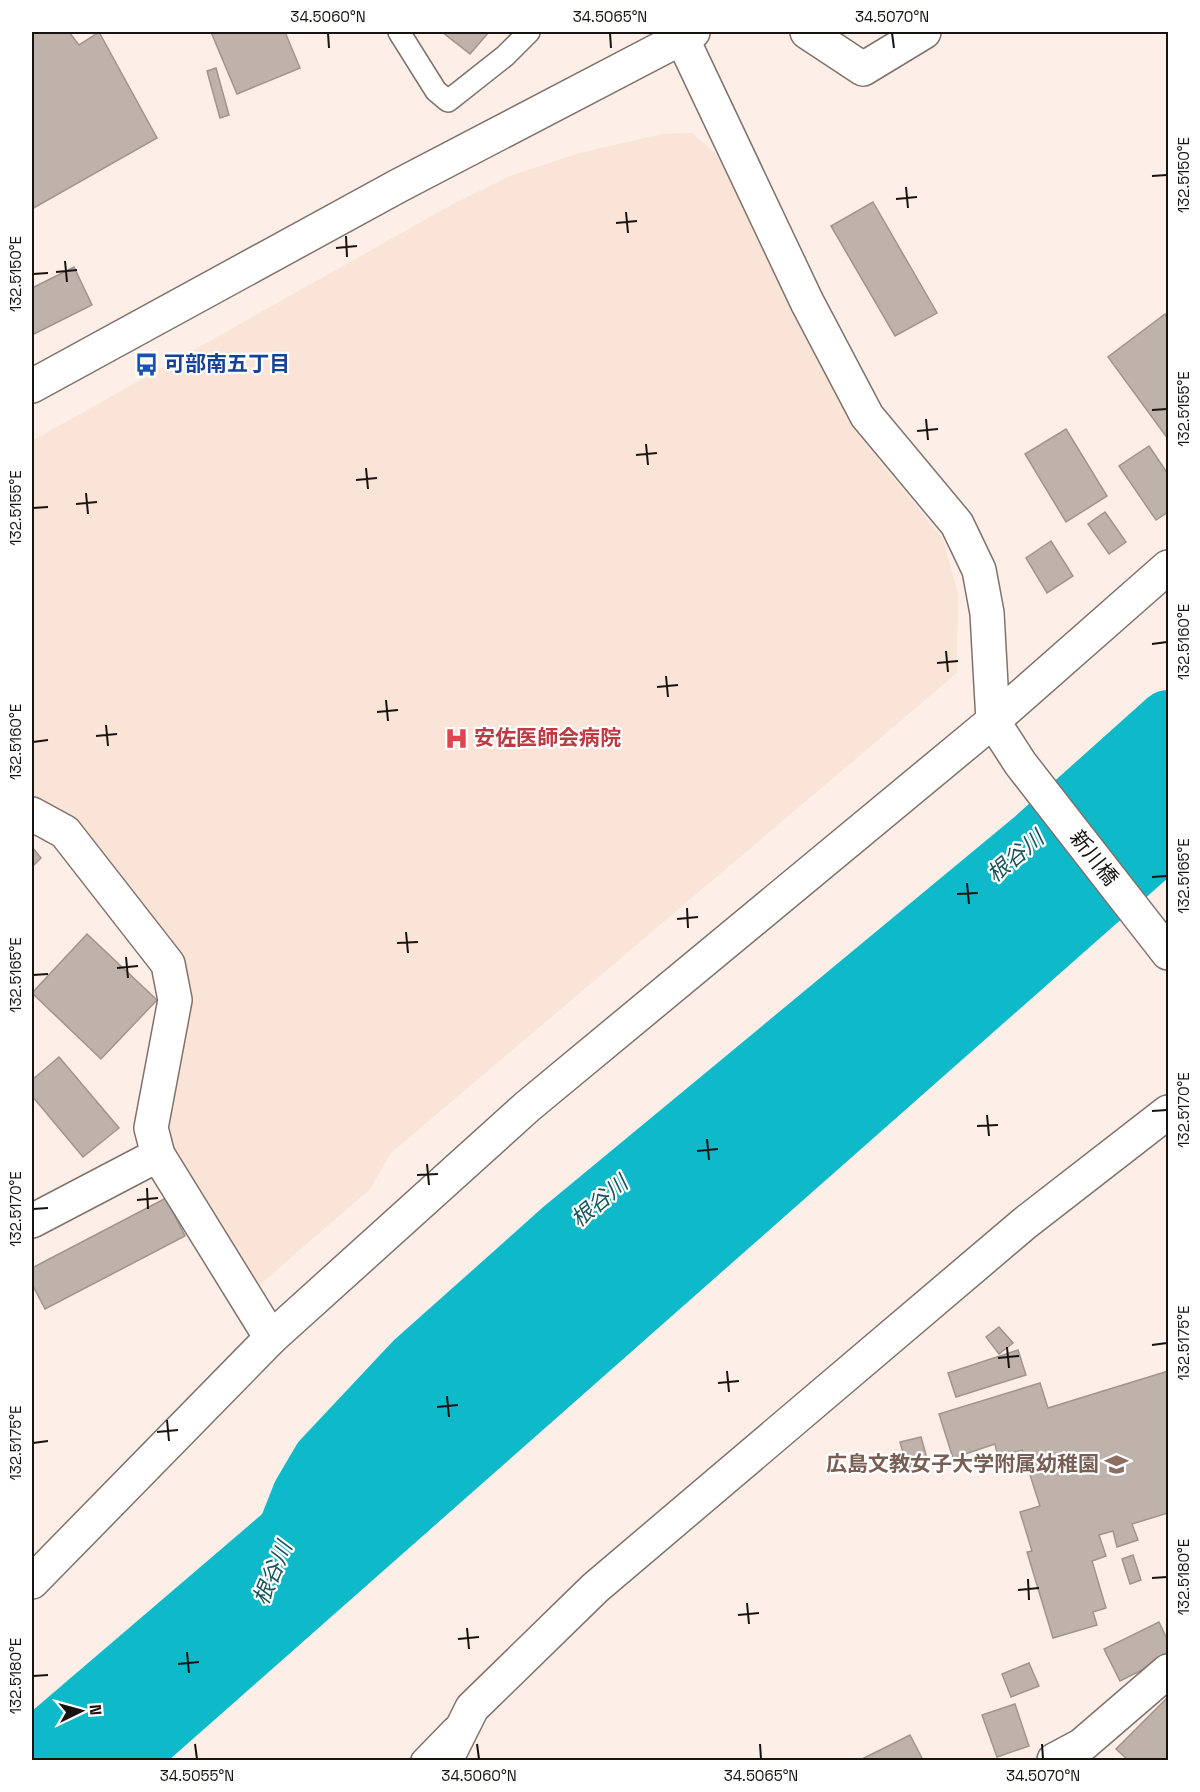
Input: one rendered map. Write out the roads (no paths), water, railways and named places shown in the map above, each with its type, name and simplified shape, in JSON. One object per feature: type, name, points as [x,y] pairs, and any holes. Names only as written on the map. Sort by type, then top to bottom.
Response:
[{"type":"street","points":[[807,32],[863,69],[924,32]]},
{"type":"street","points":[[32,386],[398,186],[685,34],[807,302],[867,416],[957,524],[979,570],[987,613],[993,721]]},
{"type":"street","points":[[32,1582],[271,1338],[528,1106],[993,721],[1168,567]]},
{"type":"street","points":[[993,721],[1083,668],[1168,595]]},
{"type":"street","name":"新川橋","points":[[993,721],[1020,763],[1168,953]]},
{"type":"street","points":[[32,814],[65,832],[168,964],[175,1000],[151,1128],[158,1155],[271,1338]]},
{"type":"street","points":[[446,1761],[472,1708],[595,1588],[1025,1223],[1168,1112]]},
{"type":"street","points":[[32,1221],[158,1155]]},
{"type":"street","points":[[1054,1761],[1082,1745],[1168,1671]]},
{"type":"lane","points":[[399,32],[436,91],[448,100],[505,56],[529,32]]},
{"type":"lane","points":[[422,1761],[472,1708]]},
{"type":"water","points":[[1168,739],[1168,878],[169,1760],[32,1760],[32,1711]]},
{"type":"waterway","name":"根谷川","points":[[286,1538],[303,1495],[323,1461],[415,1363],[563,1231],[1033,842],[1168,721]]},
{"type":"place","name":"可部南五丁目","points":[[146,364]]},
{"type":"place","name":"安佐医師会病院","points":[[456,738]]},
{"type":"place","name":"広島文教女子大学附属幼稚園","points":[[1117,1464]]}]
